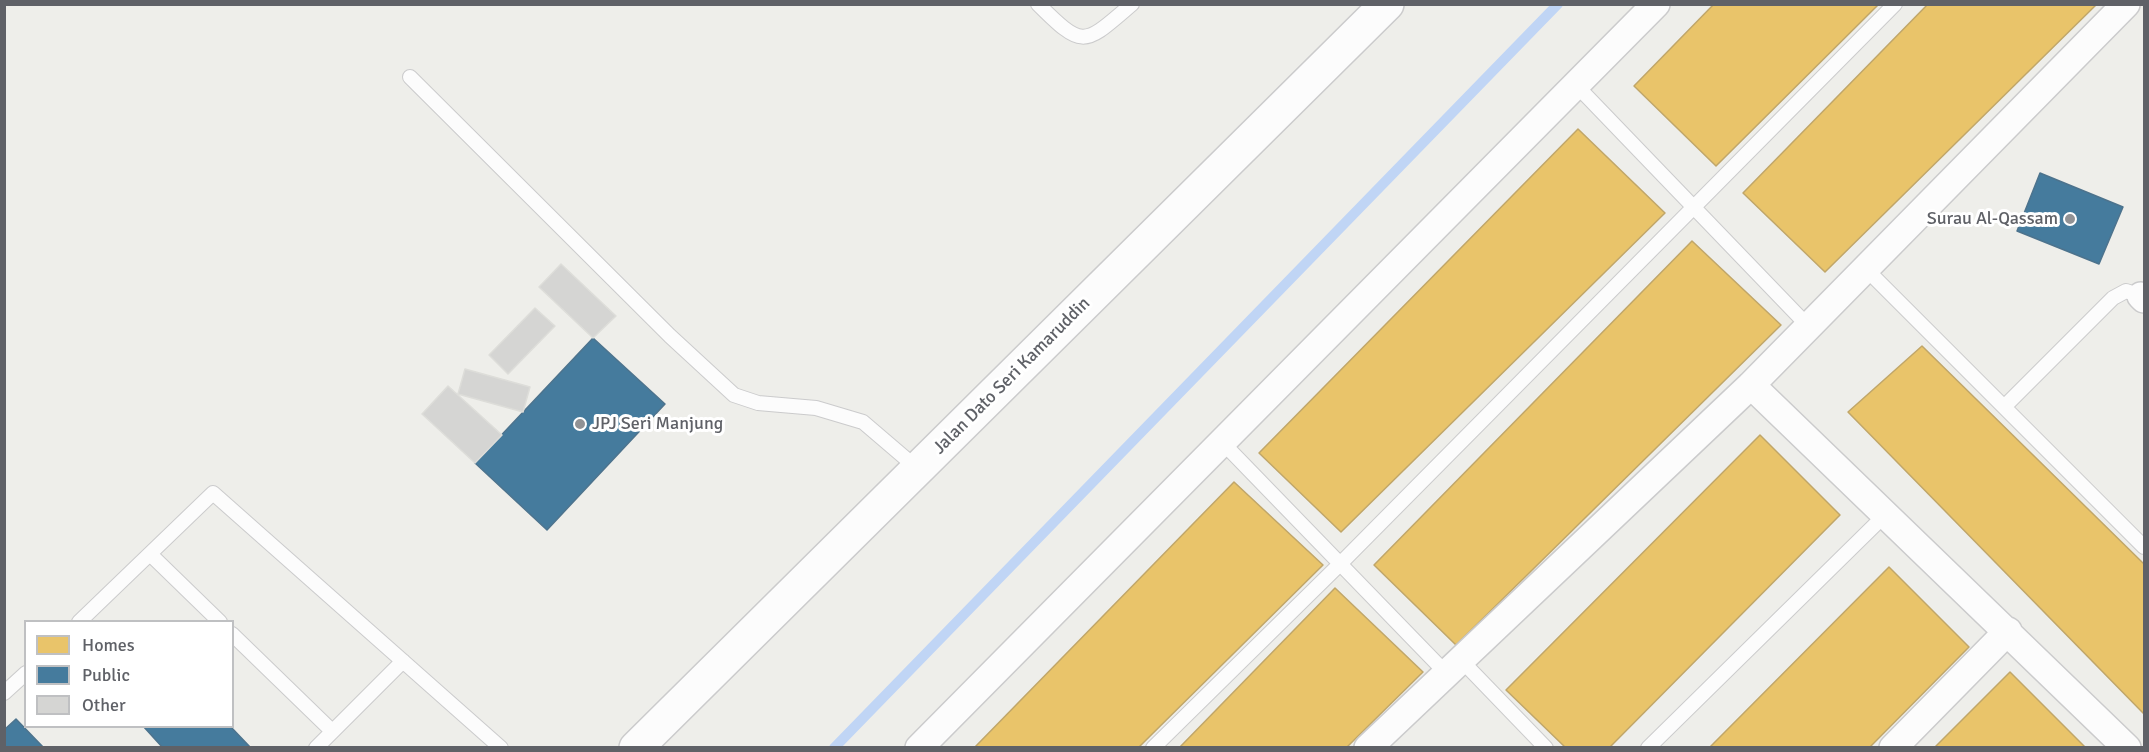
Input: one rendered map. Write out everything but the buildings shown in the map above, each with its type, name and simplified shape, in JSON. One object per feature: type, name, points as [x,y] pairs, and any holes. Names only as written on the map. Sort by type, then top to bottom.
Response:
[{"type":"street","name":"Jalan Dato Seri Kamaruddin","points":[[636,747],[1387,4]]},
{"type":"street","points":[[919,747],[1656,4]]},
{"type":"street","points":[[1368,747],[1751,385],[2126,4]]},
{"type":"street","points":[[1751,385],[2127,747]]},
{"type":"street","points":[[1893,747],[2008,631]]},
{"type":"lane","points":[[1038,4],[1067,33],[1082,39],[1097,34],[1132,4]]},
{"type":"lane","points":[[1154,747],[1340,564],[1895,4]]},
{"type":"lane","points":[[410,77],[663,329],[734,395],[758,403],[816,408],[863,423],[918,469]]},
{"type":"lane","points":[[1576,85],[1809,327]]},
{"type":"lane","points":[[1866,269],[2145,547]]},
{"type":"lane","points":[[2004,407],[2113,298],[2126,291],[2143,297]]},
{"type":"lane","points":[[1222,442],[1340,564],[1546,747]]},
{"type":"lane","points":[[80,620],[213,493],[501,747]]},
{"type":"lane","points":[[1648,747],[1886,514]]},
{"type":"lane","points":[[150,554],[218,620]]},
{"type":"lane","points":[[234,636],[332,731]]},
{"type":"lane","points":[[316,747],[403,661]]},
{"type":"lane","points":[[4,693],[24,674]]},
{"type":"waterway","points":[[834,748],[1558,4]]},
{"type":"place","name":"Surau Al-Qassam","points":[[2070,219]]},
{"type":"place","name":"JPJ Seri Manjung","points":[[580,424]]}]
